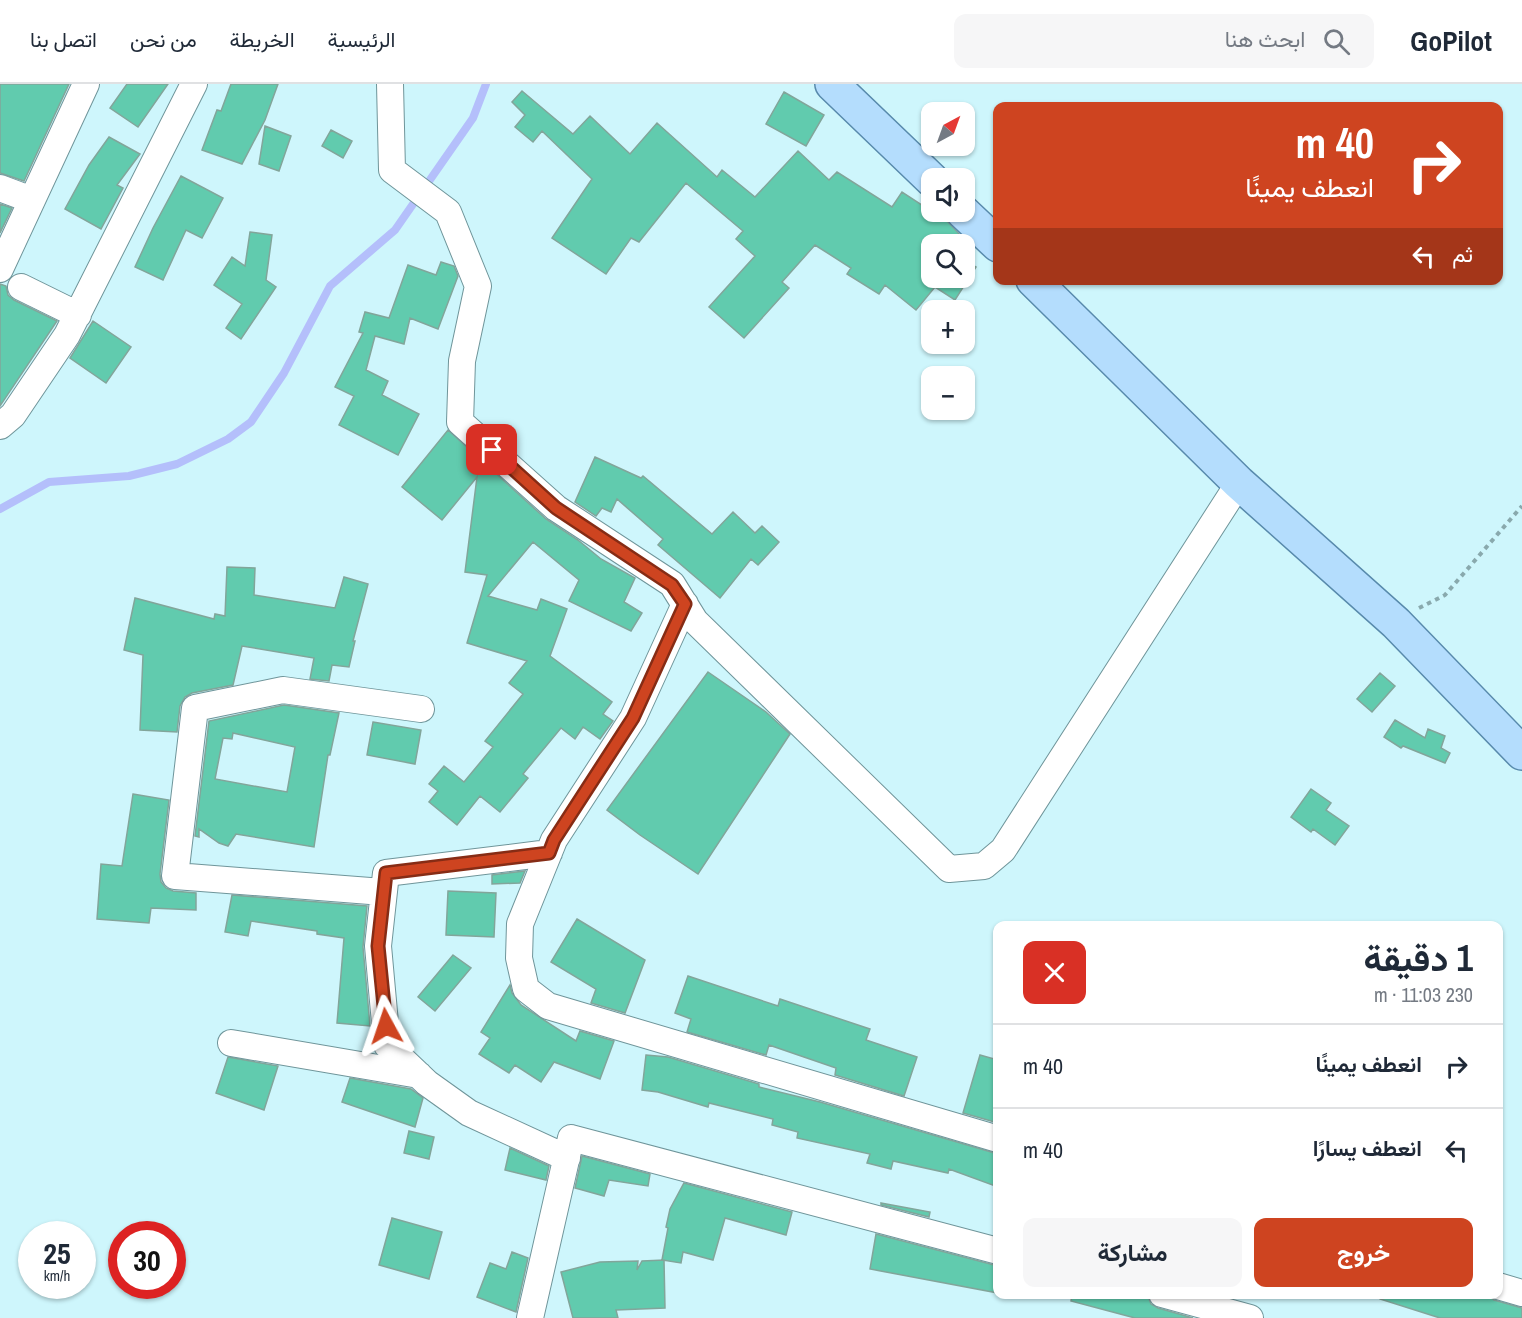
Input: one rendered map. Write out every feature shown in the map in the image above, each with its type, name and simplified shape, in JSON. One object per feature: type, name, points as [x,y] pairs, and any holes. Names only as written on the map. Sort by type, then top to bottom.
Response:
[{"type":"main road","points":[[832,84],[921,169]]},
{"type":"main road","points":[[974,222],[993,240]]},
{"type":"main road","points":[[1038,285],[1239,483],[1396,623],[1522,753]]},
{"type":"street","points":[[0,269],[86,84]]},
{"type":"street","points":[[0,426],[13,415],[67,335],[194,84]]},
{"type":"street","points":[[390,84],[392,170],[448,212],[478,285],[462,361],[460,422],[556,508],[672,585],[695,621],[950,869],[984,866],[1004,850],[1239,483]]},
{"type":"street","points":[[0,188],[32,200]]},
{"type":"street","points":[[21,287],[78,315]]},
{"type":"street","points":[[685,604],[633,718],[554,840],[520,924],[519,958],[526,989],[548,1006],[993,1138]]},
{"type":"street","points":[[383,892],[175,876],[195,708],[283,690],[421,709]]},
{"type":"street","points":[[549,853],[386,873],[378,946],[387,1045],[419,1075],[469,1113],[567,1158]]},
{"type":"street","points":[[231,1043],[419,1075]]},
{"type":"street","points":[[530,1318],[571,1137],[993,1250]]},
{"type":"street","points":[[1503,1287],[1522,1293]]},
{"type":"street","points":[[1180,1299],[1250,1318]]},
{"type":"path","points":[[1396,623],[1408,614],[1445,595],[1522,506]]},
{"type":"building","points":[[0,84],[69,84],[24,181],[0,173]]},
{"type":"building","points":[[127,84],[168,84],[138,127],[110,108]]},
{"type":"building","points":[[231,84],[278,84],[265,120],[242,164],[202,150],[217,110],[221,111]]},
{"type":"building","points":[[522,91],[573,134],[590,116],[630,154],[657,123],[717,177],[722,170],[755,197],[798,151],[829,180],[837,172],[892,207],[902,192],[921,204],[921,222],[948,222],[959,234],[921,234],[921,288],[934,288],[924,300],[921,300],[916,310],[885,285],[879,294],[847,274],[851,268],[815,245],[782,282],[789,288],[744,338],[709,307],[755,256],[736,239],[743,231],[686,183],[639,242],[631,238],[606,274],[552,238],[592,179],[542,131],[533,142],[515,127],[525,115],[512,102]]},
{"type":"building","points":[[784,92],[824,115],[806,146],[766,124]]},
{"type":"building","points":[[265,126],[291,136],[279,171],[259,164]]},
{"type":"building","points":[[331,130],[352,141],[343,158],[322,146]]},
{"type":"building","points":[[109,137],[140,154],[117,185],[123,188],[101,229],[65,209],[89,165]]},
{"type":"building","points":[[181,176],[223,198],[202,238],[186,230],[163,280],[135,267]]},
{"type":"building","points":[[0,204],[12,208],[0,233]]},
{"type":"building","points":[[250,232],[272,235],[266,280],[276,287],[241,339],[226,328],[242,304],[214,285],[232,257],[245,266]]},
{"type":"building","points":[[441,262],[454,266],[458,276],[438,329],[410,318],[404,344],[375,336],[366,370],[388,381],[382,395],[419,414],[398,455],[339,425],[354,396],[335,387],[363,333],[359,332],[365,312],[389,318],[408,265],[436,275]]},
{"type":"building","points":[[0,284],[6,286],[8,295],[14,300],[57,321],[0,406]]},
{"type":"building","points":[[937,288],[963,288],[955,300]]},
{"type":"building","points":[[93,321],[131,347],[106,383],[70,358]]},
{"type":"building","points":[[448,430],[546,519],[578,540],[601,559],[635,578],[624,602],[642,613],[631,631],[569,601],[579,580],[533,542],[488,596],[537,610],[541,599],[567,609],[550,656],[612,702],[603,714],[613,721],[600,739],[583,727],[575,739],[561,728],[523,774],[528,778],[500,812],[480,796],[457,825],[429,802],[438,791],[429,784],[444,766],[464,782],[493,747],[485,741],[523,694],[509,683],[527,661],[467,643],[487,575],[465,572],[477,477],[442,520],[402,487]]},
{"type":"building","points":[[595,457],[641,478],[643,476],[712,534],[733,512],[755,533],[762,526],[779,542],[758,565],[751,559],[720,598],[658,545],[663,539],[617,499],[611,512],[602,508],[596,516],[575,502]]},
{"type":"building","points":[[227,567],[255,568],[254,595],[335,608],[344,577],[368,584],[353,641],[355,641],[349,667],[332,665],[329,681],[310,679],[314,658],[242,646],[233,685],[192,693],[185,697],[180,706],[177,732],[140,730],[143,655],[124,650],[135,598],[214,619],[215,614],[225,616]]},
{"type":"building","points":[[708,672],[766,712],[790,734],[698,874],[607,810]]},
{"type":"building","points":[[1380,673],[1395,686],[1372,712],[1357,699]]},
{"type":"building","points":[[284,705],[339,713],[330,755],[328,755],[314,847],[236,834],[228,846],[219,843],[199,829],[199,837],[195,836],[209,721]],"holes":[[[233,733],[295,747],[287,792],[215,779],[223,738],[232,739]]]},
{"type":"building","points":[[1395,720],[1425,738],[1428,729],[1445,736],[1441,748],[1450,753],[1445,763],[1403,746],[1401,748],[1384,737]]},
{"type":"building","points":[[373,722],[421,730],[415,764],[367,755]]},
{"type":"building","points":[[1311,789],[1331,803],[1326,810],[1349,826],[1335,845],[1313,829],[1311,832],[1291,817]]},
{"type":"building","points":[[133,794],[169,800],[161,882],[173,891],[196,893],[196,910],[151,908],[149,923],[97,919],[101,864],[122,866]]},
{"type":"building","points":[[525,871],[520,883],[492,884],[492,875]]},
{"type":"building","points":[[448,891],[496,893],[494,937],[446,935]]},
{"type":"building","points":[[232,895],[367,906],[363,947],[370,1026],[337,1023],[344,938],[317,934],[317,931],[251,921],[248,936],[225,932]]},
{"type":"building","points":[[577,919],[645,960],[625,1013],[591,1003],[596,989],[551,962]]},
{"type":"building","points":[[453,955],[471,968],[435,1011],[418,997]]},
{"type":"building","points":[[688,976],[778,1006],[780,999],[870,1029],[866,1040],[917,1057],[904,1096],[835,1075],[836,1068],[769,1045],[766,1055],[687,1032],[691,1019],[675,1013]]},
{"type":"building","points":[[510,985],[512,993],[521,1005],[576,1041],[580,1031],[614,1041],[600,1079],[554,1062],[541,1082],[515,1065],[509,1073],[479,1054],[490,1038],[481,1032]]},
{"type":"building","points":[[646,1055],[668,1057],[759,1084],[759,1087],[820,1102],[993,1153],[993,1185],[949,1169],[948,1173],[893,1161],[891,1169],[867,1163],[870,1154],[797,1138],[798,1132],[772,1125],[773,1119],[709,1103],[708,1107],[658,1092],[642,1090]]},
{"type":"building","points":[[980,1055],[993,1059],[993,1122],[963,1113]]},
{"type":"building","points":[[228,1057],[278,1066],[264,1110],[216,1093]]},
{"type":"building","points":[[350,1078],[411,1089],[423,1098],[415,1127],[342,1102]]},
{"type":"building","points":[[409,1131],[434,1137],[429,1159],[404,1153]]},
{"type":"building","points":[[510,1148],[549,1166],[546,1180],[505,1170]]},
{"type":"building","points":[[582,1156],[650,1174],[648,1186],[609,1180],[604,1196],[575,1188]]},
{"type":"building","points":[[684,1183],[792,1212],[786,1235],[725,1218],[713,1260],[683,1252],[681,1263],[662,1260],[670,1209]]},
{"type":"building","points":[[881,1203],[930,1212],[929,1217],[881,1205]]},
{"type":"building","points":[[392,1218],[442,1232],[429,1279],[379,1265]]},
{"type":"building","points":[[876,1234],[993,1265],[993,1292],[870,1269]]},
{"type":"building","points":[[512,1252],[528,1258],[516,1312],[477,1297],[490,1263],[506,1269]]},
{"type":"building","points":[[664,1260],[665,1308],[616,1310],[618,1318],[573,1318],[561,1272],[600,1262],[638,1261],[637,1270],[642,1261]]},
{"type":"building","points":[[1071,1299],[1149,1299],[1151,1304],[1158,1308],[1193,1318],[1135,1318],[1071,1301]]},
{"type":"building","points":[[1380,1299],[1493,1299],[1522,1308],[1522,1318],[1440,1318]]},
{"type":"waterway","points":[[0,509],[49,482],[129,476],[177,464],[228,439],[251,422],[284,373],[330,286],[395,230],[473,118],[486,84]]},
{"type":"route","points":[[386,1026],[378,946],[386,873],[549,853],[554,840],[633,718],[685,604],[672,585],[556,508],[492,450]]}]
